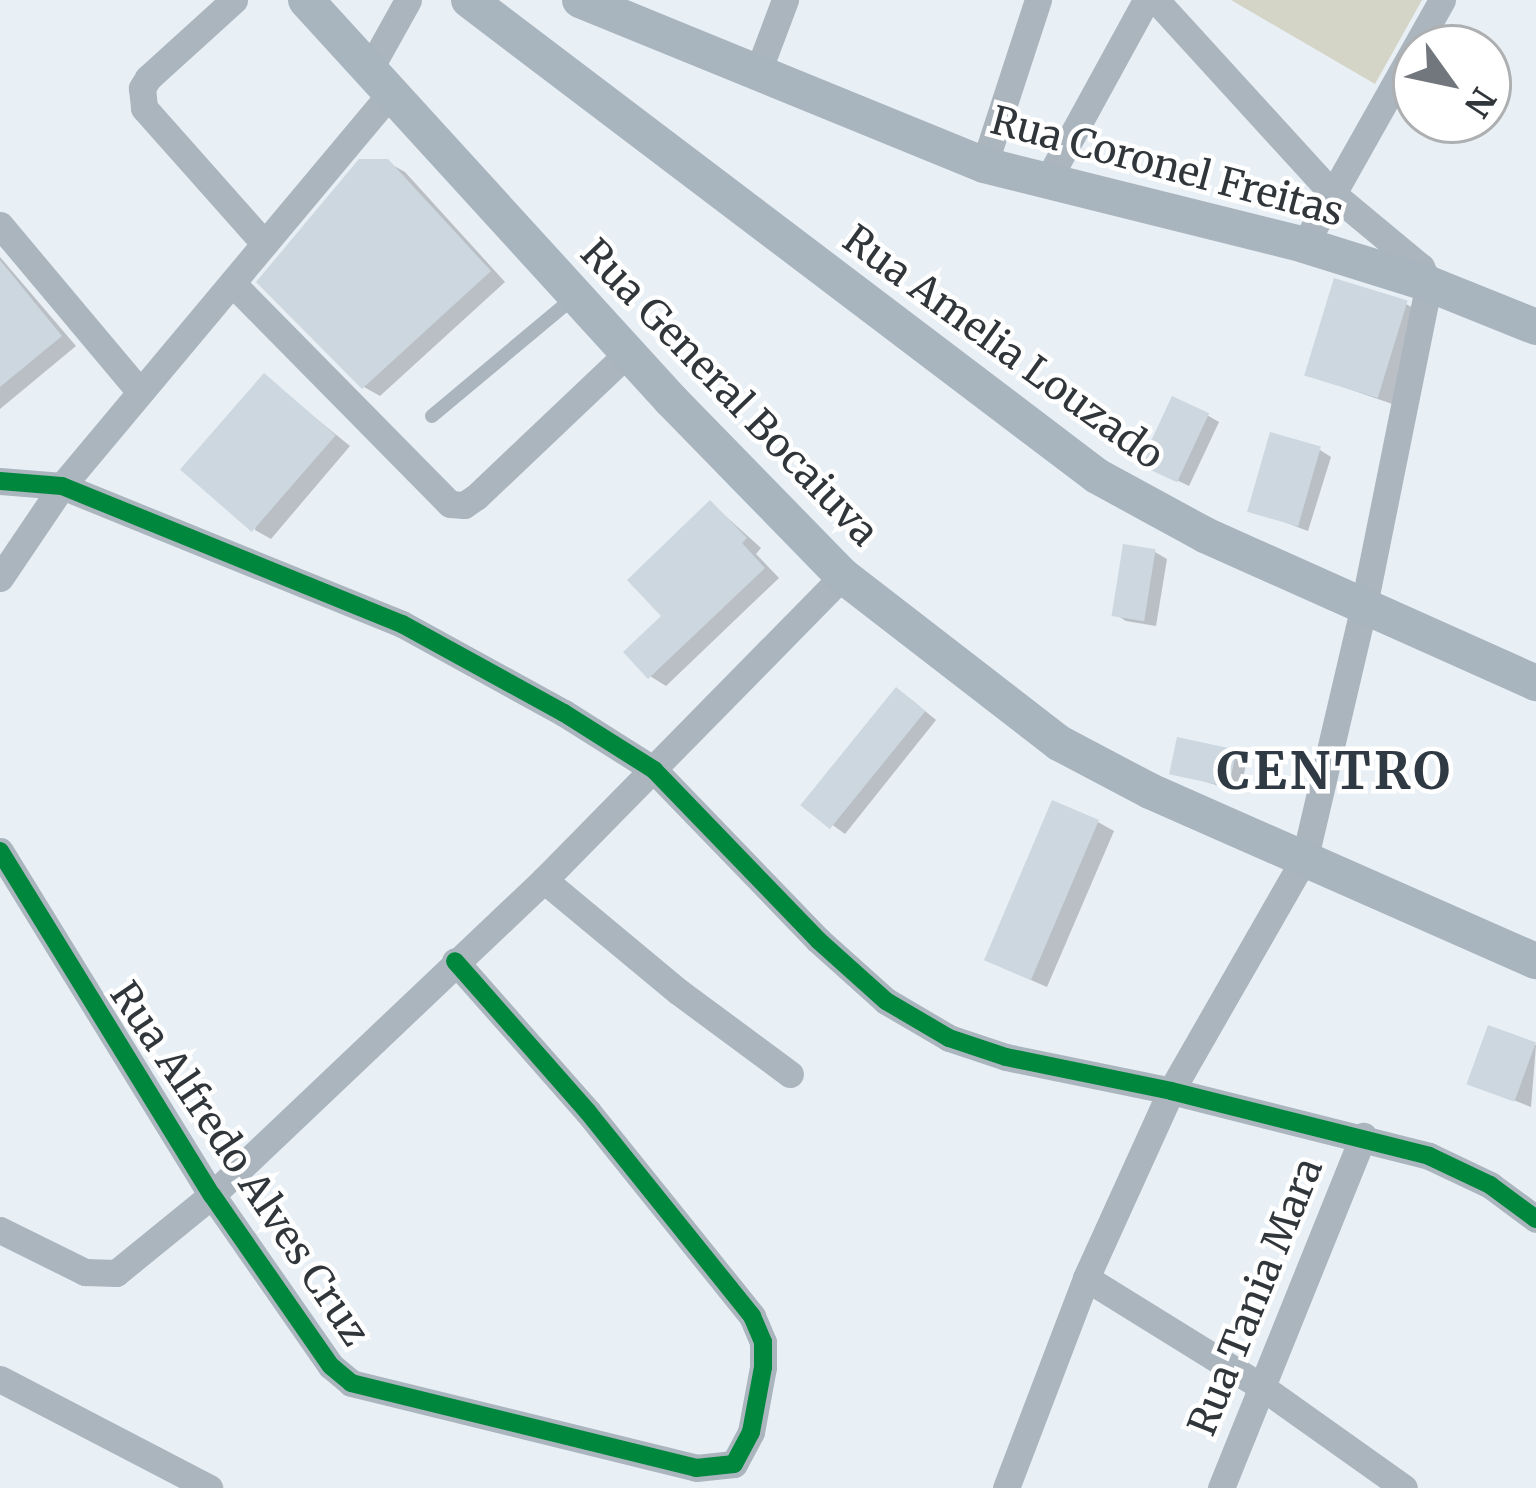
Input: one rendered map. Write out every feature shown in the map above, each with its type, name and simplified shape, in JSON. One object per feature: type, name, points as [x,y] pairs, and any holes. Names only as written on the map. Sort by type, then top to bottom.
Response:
[{"type":"main road","name":"Rua General Bocaiuva","points":[[306,0],[378,84],[767,503],[843,576],[1060,743],[1150,791],[1536,962]]},
{"type":"main road","name":"Rua Amelia Louzado","points":[[469,0],[1097,476],[1205,535],[1536,683]]},
{"type":"main road","name":"Rua Coronel Freitas","points":[[580,0],[652,17],[759,70],[983,165],[1304,245],[1429,284],[1536,327]]},
{"type":"street","points":[[234,0],[148,78],[142,88],[144,108],[264,243]]},
{"type":"street","points":[[0,578],[62,486],[264,243],[378,84],[408,0]]},
{"type":"street","points":[[759,70],[785,0]]},
{"type":"street","points":[[983,165],[1037,0]]},
{"type":"street","points":[[1046,183],[1146,0]]},
{"type":"street","points":[[1006,1488],[1086,1278],[1171,1091],[1305,857],[1364,605],[1429,284],[1421,267],[1331,193],[1156,0]]},
{"type":"street","points":[[1304,245],[1442,0]]},
{"type":"street","points":[[0,227],[140,392]]},
{"type":"street","points":[[232,283],[450,504],[464,505],[476,497],[629,352]]},
{"type":"street","points":[[0,482],[62,486],[402,624],[475,661],[654,770],[818,940],[886,1001],[949,1038],[1006,1058],[1171,1091],[1429,1156],[1490,1185],[1536,1219]]},
{"type":"street","points":[[0,1230],[102,1277],[116,1273],[212,1195],[544,880],[843,576]]},
{"type":"street","name":"Rua Alfredo Alves Cruz","points":[[0,851],[212,1195],[331,1366],[350,1383],[696,1468],[734,1464],[752,1432],[763,1367],[764,1342],[752,1316],[588,1112],[455,961]]},
{"type":"street","points":[[544,880],[700,1009],[790,1074]]},
{"type":"street","name":"Rua Tania Mara","points":[[1221,1488],[1363,1136]]},
{"type":"street","points":[[1086,1278],[1262,1387],[1404,1488]]},
{"type":"street","points":[[0,1379],[209,1488]]},
{"type":"lane","points":[[432,416],[576,296]]},
{"type":"shaded area","points":[[1231,0],[1422,0],[1409,24],[1392,24],[1392,54],[1375,84]]},
{"type":"building","points":[[359,159],[388,159],[491,271],[362,389],[256,282]]},
{"type":"building","points":[[0,260],[62,336],[0,387]]},
{"type":"building","points":[[1334,278],[1408,301],[1378,398],[1304,376]]},
{"type":"building","points":[[264,373],[336,435],[252,532],[180,470]]},
{"type":"building","points":[[1172,396],[1209,413],[1177,482],[1140,465]]},
{"type":"building","points":[[1270,432],[1321,447],[1298,526],[1247,512]]},
{"type":"building","points":[[710,500],[747,538],[742,543],[765,568],[648,679],[623,652],[661,616],[627,580]]},
{"type":"building","points":[[1123,544],[1156,549],[1144,621],[1112,616]]},
{"type":"building","points":[[896,687],[926,711],[830,829],[800,805]]},
{"type":"building","points":[[1177,737],[1237,750],[1229,787],[1169,774]]},
{"type":"building","points":[[1052,800],[1099,820],[1031,980],[984,960]]},
{"type":"building","points":[[1488,1025],[1536,1042],[1514,1102],[1466,1084]]},
{"type":"cycle path","points":[[0,481],[62,486],[402,624],[564,713],[654,770],[818,940],[886,1001],[949,1038],[1006,1057],[1171,1091],[1429,1156],[1490,1185],[1536,1219]]},
{"type":"cycle path","points":[[0,851],[212,1195],[331,1366],[351,1383],[696,1468],[734,1464],[751,1432],[763,1367],[763,1342],[752,1316],[588,1112],[455,961]]},
{"type":"district","name":"CENTRO","points":[[1335,771]]}]
